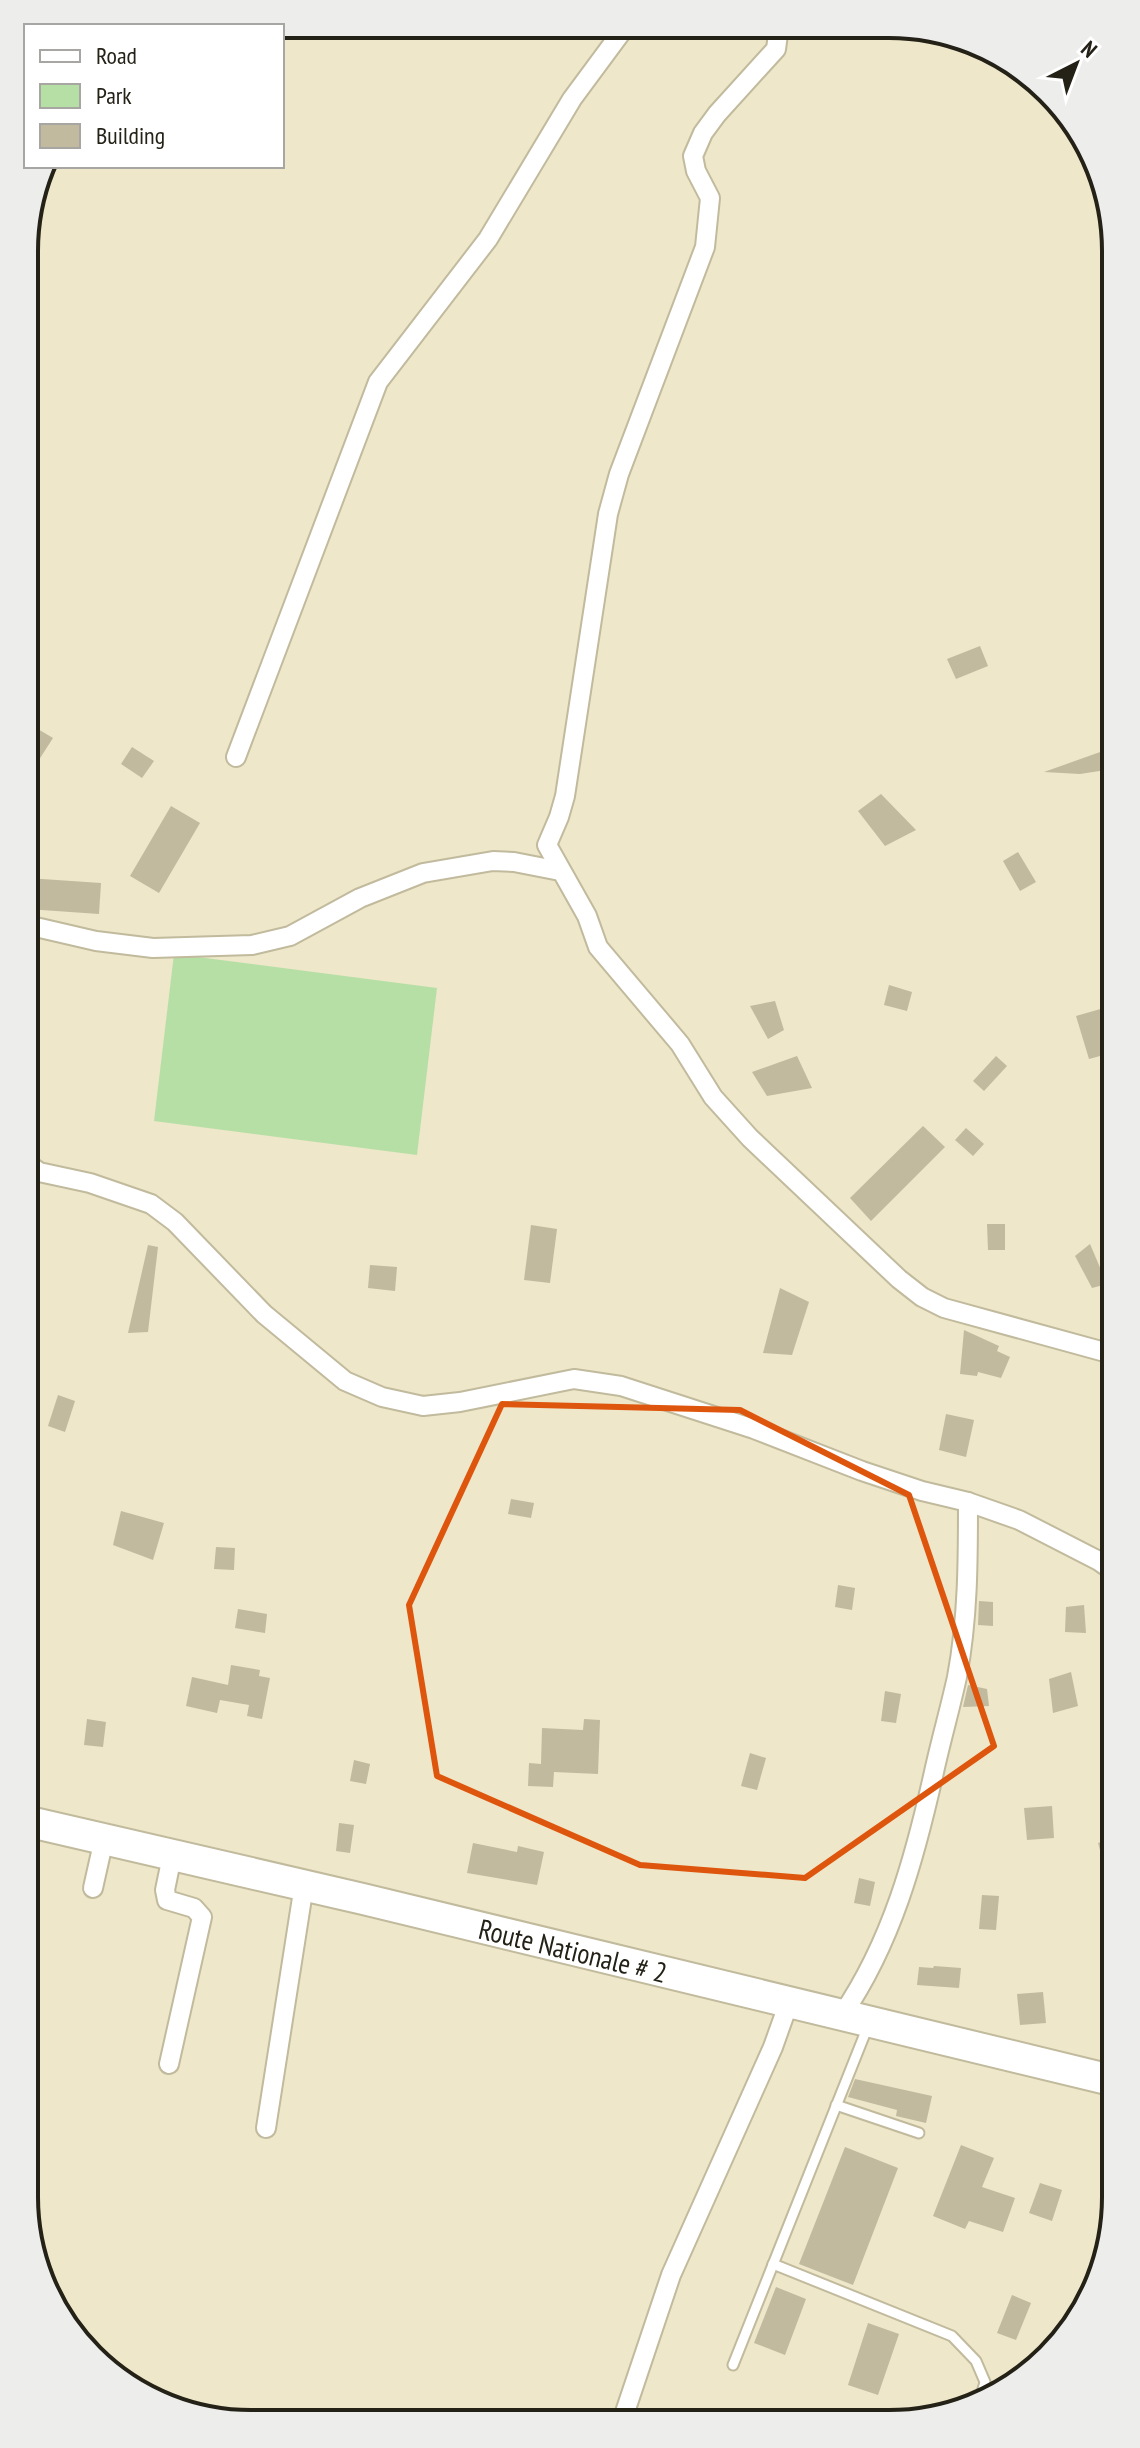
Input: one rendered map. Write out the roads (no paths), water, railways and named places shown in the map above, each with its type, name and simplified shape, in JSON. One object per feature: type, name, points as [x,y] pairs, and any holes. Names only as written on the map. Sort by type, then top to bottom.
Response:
[{"type":"main road","name":"Route Nationale # 2","points":[[38,1824],[1102,2078]]},
{"type":"street","points":[[236,757],[378,382],[488,239],[572,99],[617,38]]},
{"type":"street","points":[[778,38],[776,49],[703,133],[693,156],[696,171],[710,198],[705,247],[619,474],[608,514],[565,796],[547,845],[587,916],[598,947],[680,1044],[713,1097],[750,1138],[899,1279],[922,1297],[944,1308],[1102,1351]]},
{"type":"street","points":[[38,928],[96,941],[153,948],[252,945],[290,936],[360,898],[423,873],[493,861],[560,871]]},
{"type":"street","points":[[38,1171],[90,1183],[151,1204],[175,1222],[264,1314],[335,1374],[382,1397],[423,1406],[460,1402],[574,1379],[621,1386],[754,1429],[907,1486],[968,1502],[1019,1520],[1102,1563]]},
{"type":"street","points":[[856,2018],[899,1902],[923,1823],[957,1676],[968,1583],[968,1502]]},
{"type":"street","points":[[93,1888],[104,1839]]},
{"type":"street","points":[[169,2064],[202,1917],[194,1908],[167,1900],[165,1890],[172,1856]]},
{"type":"street","points":[[266,2128],[304,1885]]},
{"type":"street","points":[[626,2410],[671,2275],[773,2047],[789,2002]]},
{"type":"lane","points":[[733,2365],[836,2105],[856,2018]]},
{"type":"lane","points":[[836,2105],[919,2133]]},
{"type":"lane","points":[[773,2264],[952,2336],[976,2361],[985,2382],[983,2388]]}]
